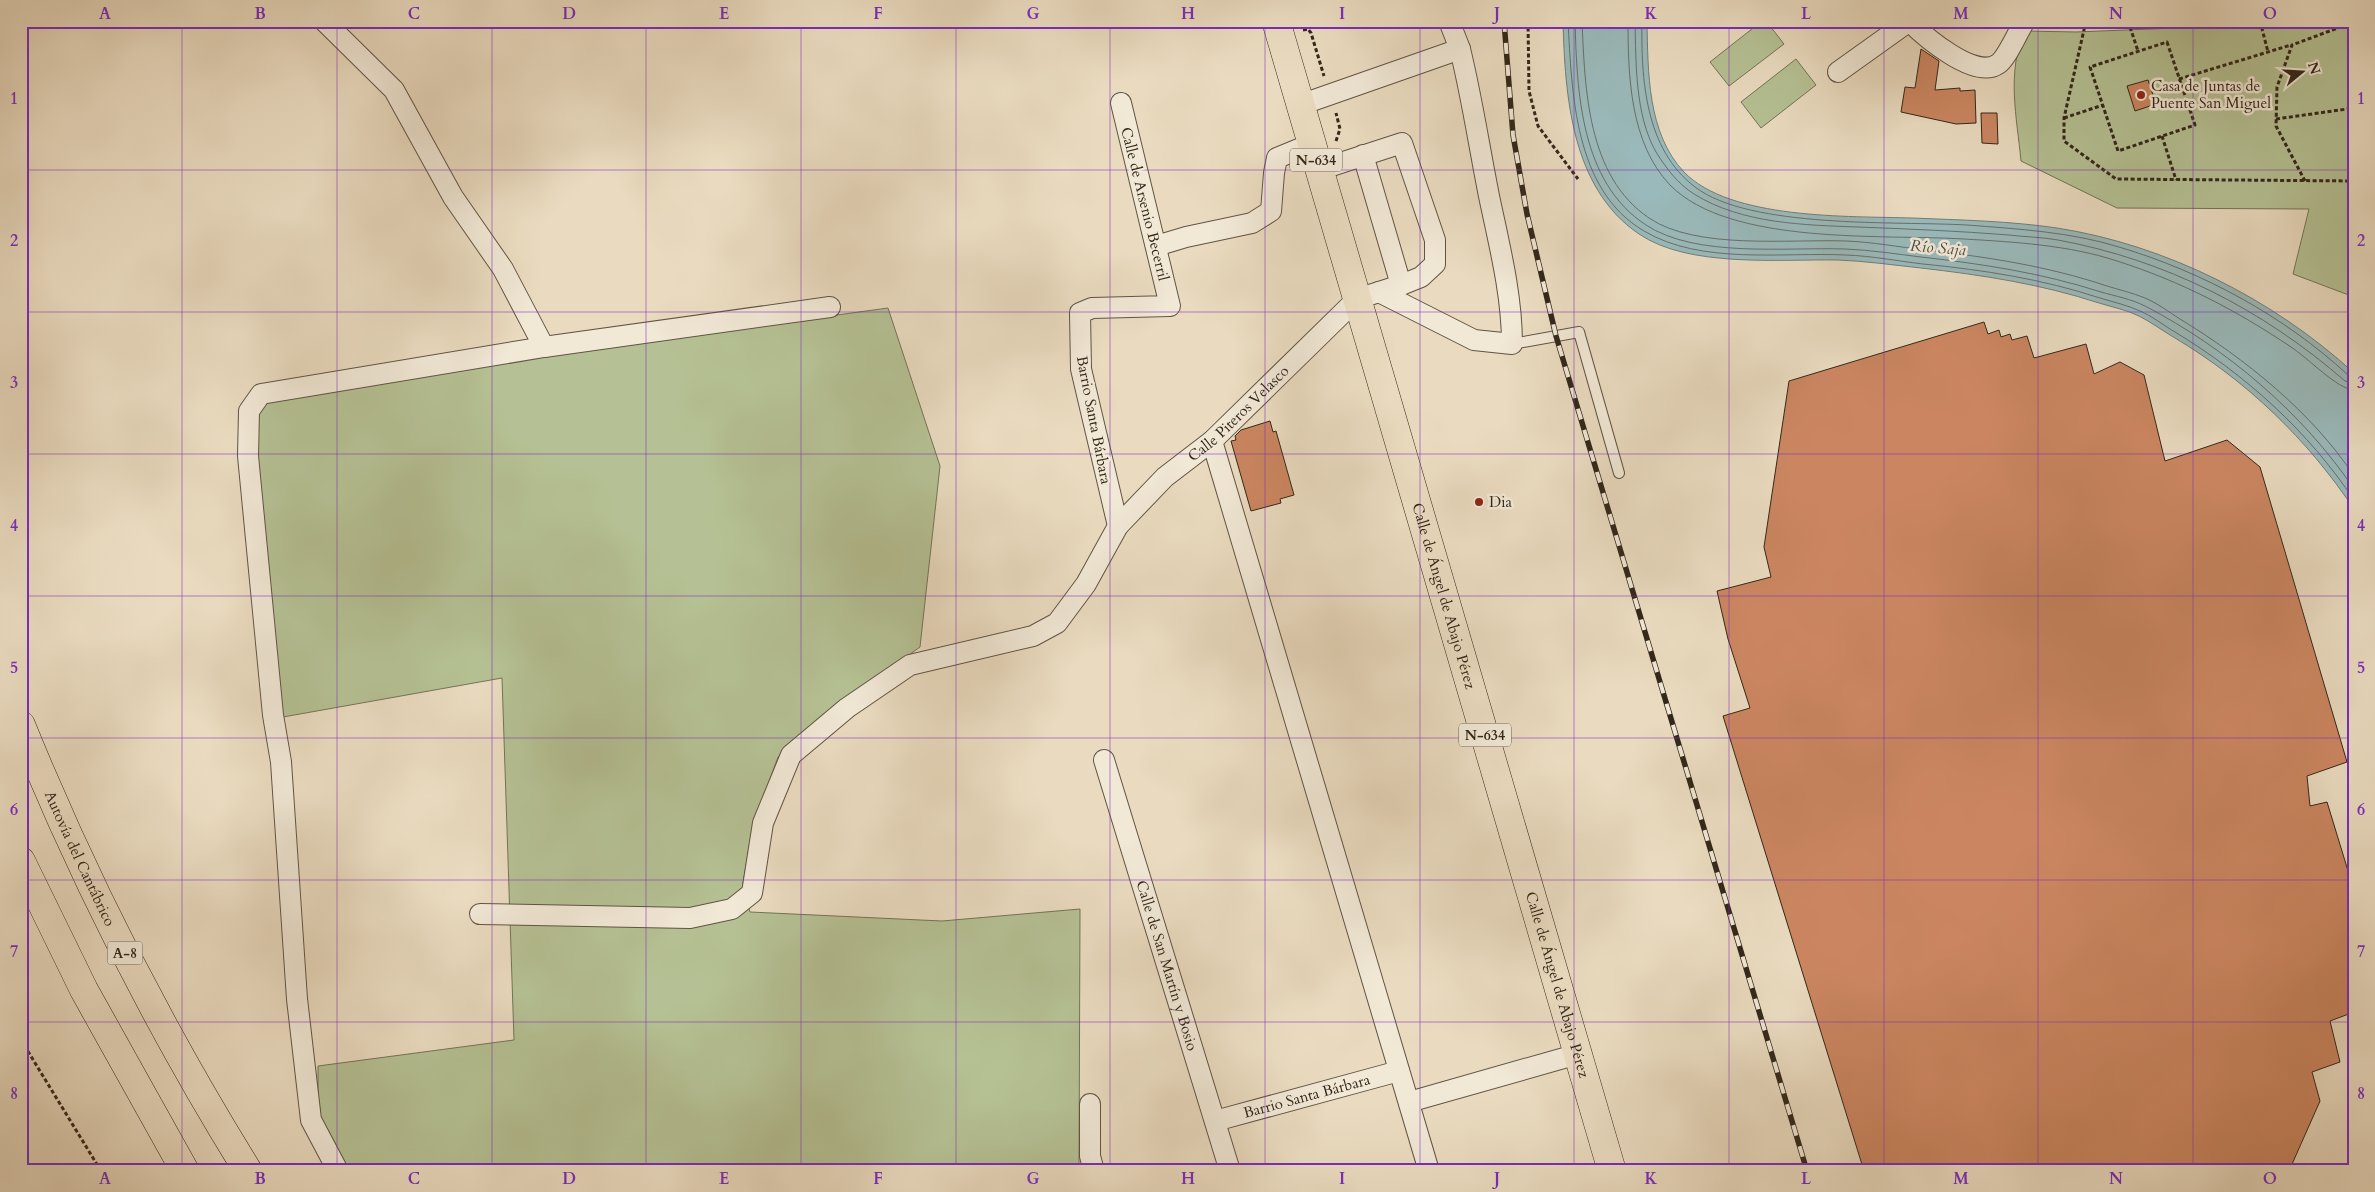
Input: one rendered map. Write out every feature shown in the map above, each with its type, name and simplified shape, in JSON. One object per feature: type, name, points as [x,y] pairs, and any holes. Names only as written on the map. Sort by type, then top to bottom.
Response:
[{"type":"highway","name":"Calle de Ángel de Abajo Pérez","points":[[1276,21],[1319,170],[1368,295],[1612,1171]]},
{"type":"highway","name":"Autovía del Cantábrico","points":[[21,726],[61,820],[128,959],[164,1028],[248,1171]]},
{"type":"highway","points":[[21,861],[84,990],[185,1171]]},
{"type":"street","points":[[324,21],[394,90],[453,196],[503,269],[544,347]]},
{"type":"street","points":[[1368,295],[1474,340],[1512,344],[1512,326],[1475,110],[1460,49],[1449,21]]},
{"type":"street","points":[[1838,72],[1908,22],[1952,55],[1977,68],[1989,68],[1999,63],[2025,21]]},
{"type":"street","points":[[1300,105],[1460,49]]},
{"type":"street","name":"Calle de Arsenio Becerril","points":[[1121,103],[1170,306]]},
{"type":"street","points":[[1319,170],[1402,143],[1435,240],[1435,264],[1421,277],[1368,295]]},
{"type":"street","points":[[1156,246],[1186,237],[1252,223],[1271,211],[1274,173],[1278,158],[1311,144]]},
{"type":"street","points":[[1363,155],[1401,285]]},
{"type":"street","name":"Calle Piteros Velasco","points":[[480,914],[690,918],[732,909],[752,893],[763,823],[791,755],[847,708],[910,665],[1033,636],[1057,623],[1086,584],[1118,526],[1164,477],[1212,441],[1368,295]]},
{"type":"street","name":"Barrio Santa Bárbara","points":[[1118,526],[1081,369],[1080,313],[1092,308],[1170,306]]},
{"type":"street","points":[[338,1171],[311,1120],[297,999],[280,762],[273,715],[248,456],[249,411],[261,394],[544,347],[830,307]]},
{"type":"street","points":[[1212,441],[1429,1171]]},
{"type":"street","name":"Calle de San Martín y Bosio","points":[[1104,760],[1230,1171]]},
{"type":"street","points":[[1409,1102],[1578,1054]]},
{"type":"street","name":"Barrio Santa Bárbara","points":[[1215,1122],[1399,1071]]},
{"type":"street","points":[[1090,1104],[1090,1156],[1094,1171]]},
{"type":"lane","points":[[1512,344],[1579,332],[1619,473]]},
{"type":"path","points":[[1528,21],[1529,91],[1538,126],[1578,179]]},
{"type":"path","points":[[2086,21],[2064,118],[2064,142],[2116,179],[2354,181]]},
{"type":"path","points":[[2128,21],[2138,51]]},
{"type":"path","points":[[2260,21],[2268,52]]},
{"type":"path","points":[[2179,79],[2292,45],[2354,22]]},
{"type":"path","points":[[2167,42],[2179,79],[2195,125],[2118,150],[2090,67],[2167,42]]},
{"type":"path","points":[[2292,45],[2277,87],[2276,126],[2305,181]]},
{"type":"path","points":[[2064,118],[2103,105]]},
{"type":"path","points":[[2276,119],[2354,108]]},
{"type":"path","points":[[2162,136],[2176,180]]},
{"type":"path","points":[[21,1040],[101,1171]]},
{"type":"green space","points":[[1762,21],[1766,21],[1784,44],[1729,86],[1710,62]]},
{"type":"green space","points":[[2251,21],[2354,21],[2354,297],[2293,274],[2309,209],[2117,208],[2021,161],[2015,112],[2014,78],[2019,46],[2025,31],[2076,32],[2225,26]]},
{"type":"green space","points":[[1796,59],[1816,85],[1761,128],[1741,102]]},
{"type":"green space","points":[[888,308],[940,466],[920,647],[847,699],[778,757],[752,829],[743,883],[750,912],[942,921],[1080,909],[1079,1171],[344,1171],[318,1120],[318,1066],[514,1040],[502,678],[283,717],[249,411],[261,394]]},
{"type":"water","name":"Río Saja","points":[[1563,21],[1647,21],[1649,80],[1656,120],[1663,139],[1672,156],[1684,172],[1704,188],[1730,199],[1760,207],[1824,215],[1985,221],[2057,228],[2098,236],[2138,247],[2216,279],[2253,299],[2322,346],[2354,373],[2354,509],[2336,483],[2296,435],[2274,413],[2227,373],[2148,321],[2130,312],[2055,290],[1989,277],[1869,262],[1708,257],[1659,245],[1639,234],[1616,215],[1599,192],[1586,166],[1576,138],[1566,79]]},
{"type":"building","points":[[1921,49],[1939,61],[1935,90],[1960,88],[1960,91],[1975,90],[1976,123],[1956,124],[1901,112],[1905,87],[1915,88]]},
{"type":"building","name":"Casa de Juntas de Puente San Miguel","points":[[2148,80],[2156,104],[2135,111],[2127,86]]},
{"type":"building","points":[[1981,113],[1997,113],[1998,144],[1982,143]]},
{"type":"building","points":[[1984,322],[1988,334],[1999,330],[2001,337],[2010,334],[2012,340],[2027,336],[2034,358],[2086,344],[2094,374],[2120,362],[2144,375],[2165,461],[2227,440],[2260,467],[2347,762],[2307,776],[2310,806],[2327,802],[2349,874],[2354,872],[2354,919],[2348,920],[2354,938],[2354,979],[2349,981],[2354,997],[2354,1012],[2330,1021],[2340,1062],[2312,1072],[2320,1101],[2289,1171],[1864,1171],[1723,716],[1750,708],[1728,639],[1717,591],[1771,577],[1764,547],[1789,381]]},
{"type":"building","points":[[1270,421],[1273,432],[1276,431],[1294,495],[1280,499],[1281,503],[1251,511],[1231,441],[1236,440],[1235,436],[1241,430]]},
{"type":"railway","points":[[1504,21],[1513,135],[1527,214],[1556,336],[1807,1171]]},
{"type":"place","name":"Casa de Juntas de Puente San Miguel","points":[[2141,95]]},
{"type":"place","name":"Dia","points":[[1479,502]]}]
